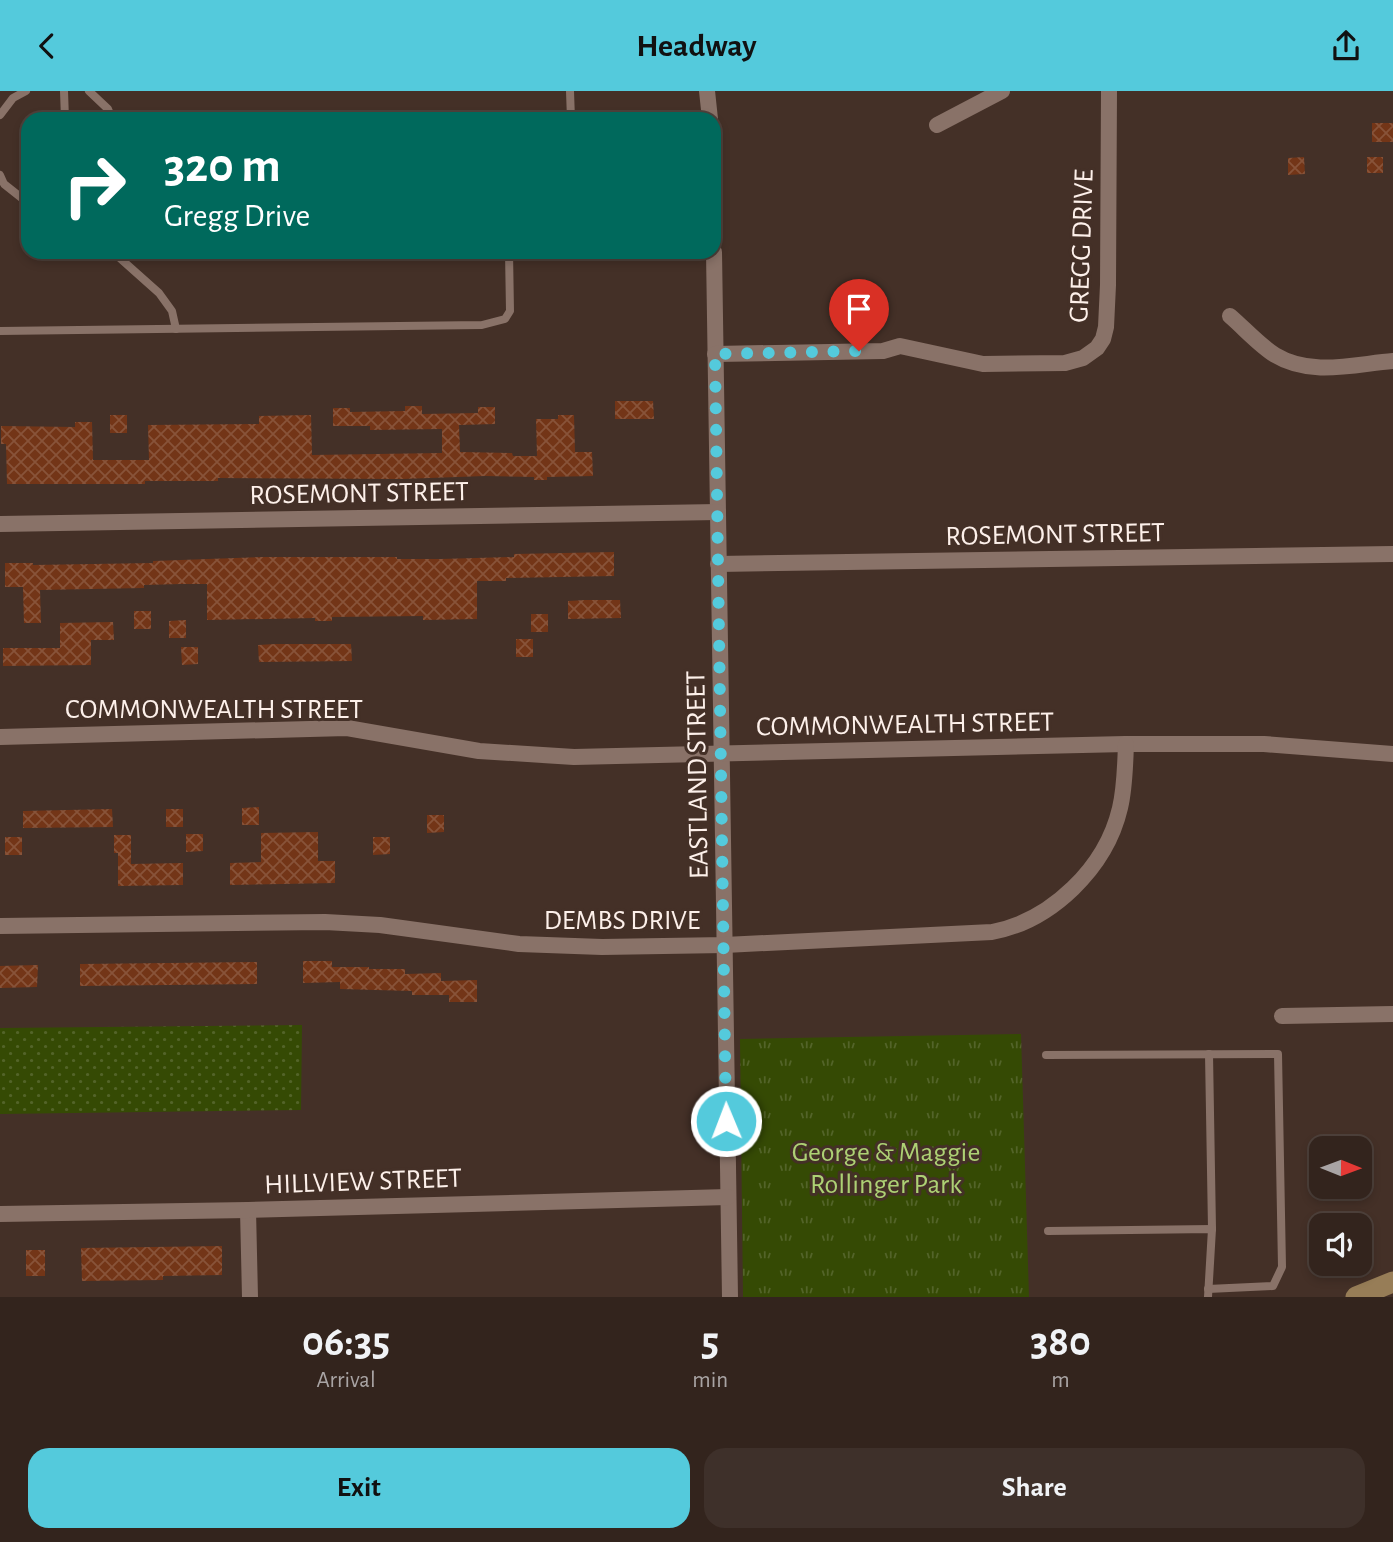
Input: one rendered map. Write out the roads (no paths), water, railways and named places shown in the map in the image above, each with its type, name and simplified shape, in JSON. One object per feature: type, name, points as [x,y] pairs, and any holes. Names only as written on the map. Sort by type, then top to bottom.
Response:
[{"type":"main road","points":[[1356,1297],[1393,1282]]},
{"type":"street","points":[[707,91],[709,112]]},
{"type":"street","points":[[937,125],[1002,91]]},
{"type":"street","name":"GREGG DRIVE","points":[[715,354],[883,351],[900,346],[983,364],[1065,363],[1083,358],[1097,348],[1106,327],[1109,91]]},
{"type":"street","name":"EASTLAND STREET","points":[[714,259],[730,1297]]},
{"type":"street","points":[[1230,316],[1276,356],[1303,365],[1329,368],[1393,361]]},
{"type":"street","name":"ROSEMONT STREET","points":[[0,524],[718,512]]},
{"type":"street","name":"ROSEMONT STREET","points":[[718,564],[1393,554]]},
{"type":"street","name":"COMMONWEALTH STREET","points":[[0,737],[347,728],[479,751],[574,757],[1126,744],[1264,744],[1393,754]]},
{"type":"street","name":"DEMBS DRIVE","points":[[0,926],[325,922],[380,925],[519,944],[602,947],[725,945],[971,934],[1009,929],[1052,906],[1080,881],[1102,852],[1120,811],[1126,744]]},
{"type":"street","points":[[1282,1016],[1393,1014]]},
{"type":"street","name":"HILLVIEW STREET","points":[[0,1214],[248,1210],[728,1196]]},
{"type":"street","points":[[248,1210],[250,1297]]},
{"type":"lane","points":[[0,115],[13,98],[26,91]]},
{"type":"lane","points":[[64,91],[65,112]]},
{"type":"lane","points":[[89,91],[109,112]]},
{"type":"lane","points":[[569,91],[570,112]]},
{"type":"lane","points":[[0,175],[4,184],[21,197]]},
{"type":"lane","points":[[121,259],[159,293],[173,311],[176,329]]},
{"type":"lane","points":[[0,331],[482,325],[505,319],[510,311],[509,259]]},
{"type":"lane","points":[[1046,1055],[1209,1054],[1278,1054],[1282,1267],[1273,1286],[1208,1293],[1212,1229],[1209,1054]]},
{"type":"lane","points":[[1048,1231],[1212,1229]]},
{"type":"park label","name":"George & Maggie Rollinger Park","points":[[886,1167]]}]
